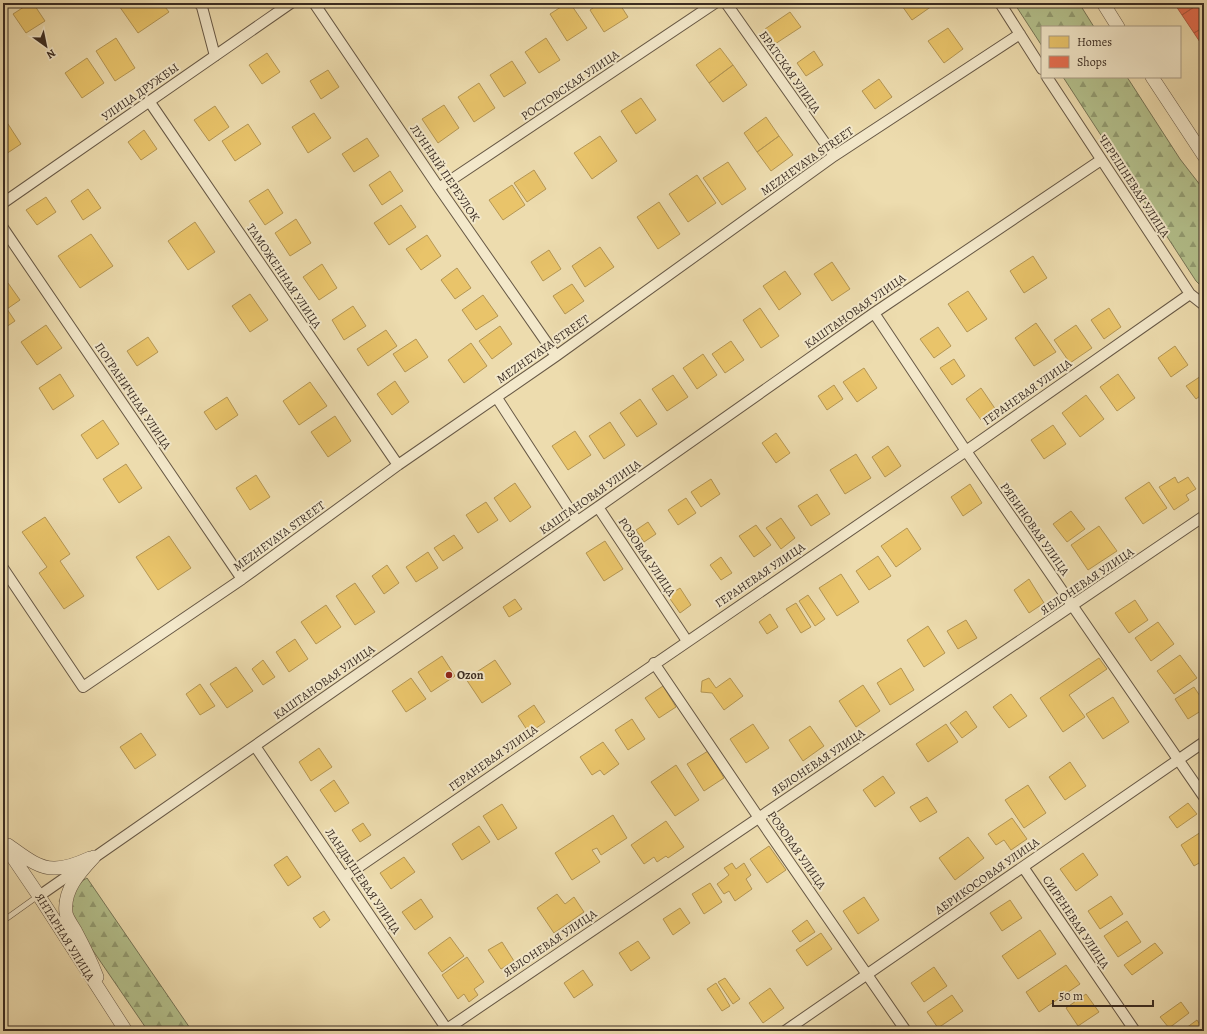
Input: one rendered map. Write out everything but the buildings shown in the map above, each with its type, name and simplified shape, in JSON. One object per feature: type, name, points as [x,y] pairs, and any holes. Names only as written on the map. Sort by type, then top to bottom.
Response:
[{"type":"street","points":[[198,3],[202,7],[215,56]]},
{"type":"street","name":"УЛИЦА ДРУЖБЫ","points":[[3,203],[291,3]]},
{"type":"street","name":"ЛУННЫЙ ПЕРЕУЛОК","points":[[314,3],[439,188],[556,356]]},
{"type":"street","name":"РОСТОВСКАЯ УЛИЦА","points":[[439,188],[715,3]]},
{"type":"street","name":"БРАТСКАЯ УЛИЦА","points":[[726,3],[834,156]]},
{"type":"street","points":[[1000,3],[1041,67]]},
{"type":"street","points":[[1103,3],[1117,26]]},
{"type":"street","name":"MEZHEVAYA STREET","points":[[3,568],[83,687],[242,579],[398,465],[497,398],[834,156],[1020,34]]},
{"type":"street","name":"ЧЕРЕШНЕВАЯ УЛИЦА","points":[[1049,78],[1190,294],[1204,305]]},
{"type":"street","points":[[1153,78],[1204,156]]},
{"type":"street","name":"ТАМОЖЕННАЯ УЛИЦА","points":[[149,101],[398,465]]},
{"type":"street","name":"КАШТАНОВАЯ УЛИЦА","points":[[39,896],[874,313],[1101,160]]},
{"type":"street","name":"ПОГРАНИЧНАЯ УЛИЦА","points":[[3,228],[242,579]]},
{"type":"street","name":"ГЕРАНЕВАЯ УЛИЦА","points":[[344,877],[654,663],[966,451],[1190,294]]},
{"type":"street","name":"РЯБИНОВАЯ УЛИЦА","points":[[874,313],[966,451],[1204,798]]},
{"type":"street","points":[[497,398],[577,521]]},
{"type":"street","name":"РОЗОВАЯ УЛИЦА","points":[[598,507],[687,641]]},
{"type":"street","name":"ЯБЛОНЕВАЯ УЛИЦА","points":[[447,1030],[1204,516]]},
{"type":"street","name":"РОЗОВАЯ УЛИЦА","points":[[654,663],[906,1031]]},
{"type":"street","name":"АБРИКОСОВАЯ УЛИЦА","points":[[785,1031],[1204,742]]},
{"type":"street","name":"ЛАНДЫШЕВАЯ УЛИЦА","points":[[255,746],[447,1030]]},
{"type":"street","points":[[3,842],[37,864],[53,869],[69,866],[94,857]]},
{"type":"street","name":"ЯНТАРНАЯ УЛИЦА","points":[[3,842],[126,1031]]},
{"type":"street","points":[[94,857],[77,875],[70,887],[66,914],[91,960],[108,1005]]},
{"type":"street","name":"СИРЕНЕВАЯ УЛИЦА","points":[[1023,867],[1135,1031]]},
{"type":"lane","points":[[3,921],[39,896]]},
{"type":"green space","points":[[1014,3],[1079,3],[1093,26],[1041,26],[1041,44]]},
{"type":"green space","points":[[1064,78],[1128,78],[1180,159],[1204,190],[1204,289],[1196,281]]},
{"type":"green space","points":[[87,878],[192,1031],[148,1031],[59,901],[69,889]]},
{"type":"place","name":"Ozon","points":[[449,675]]}]
